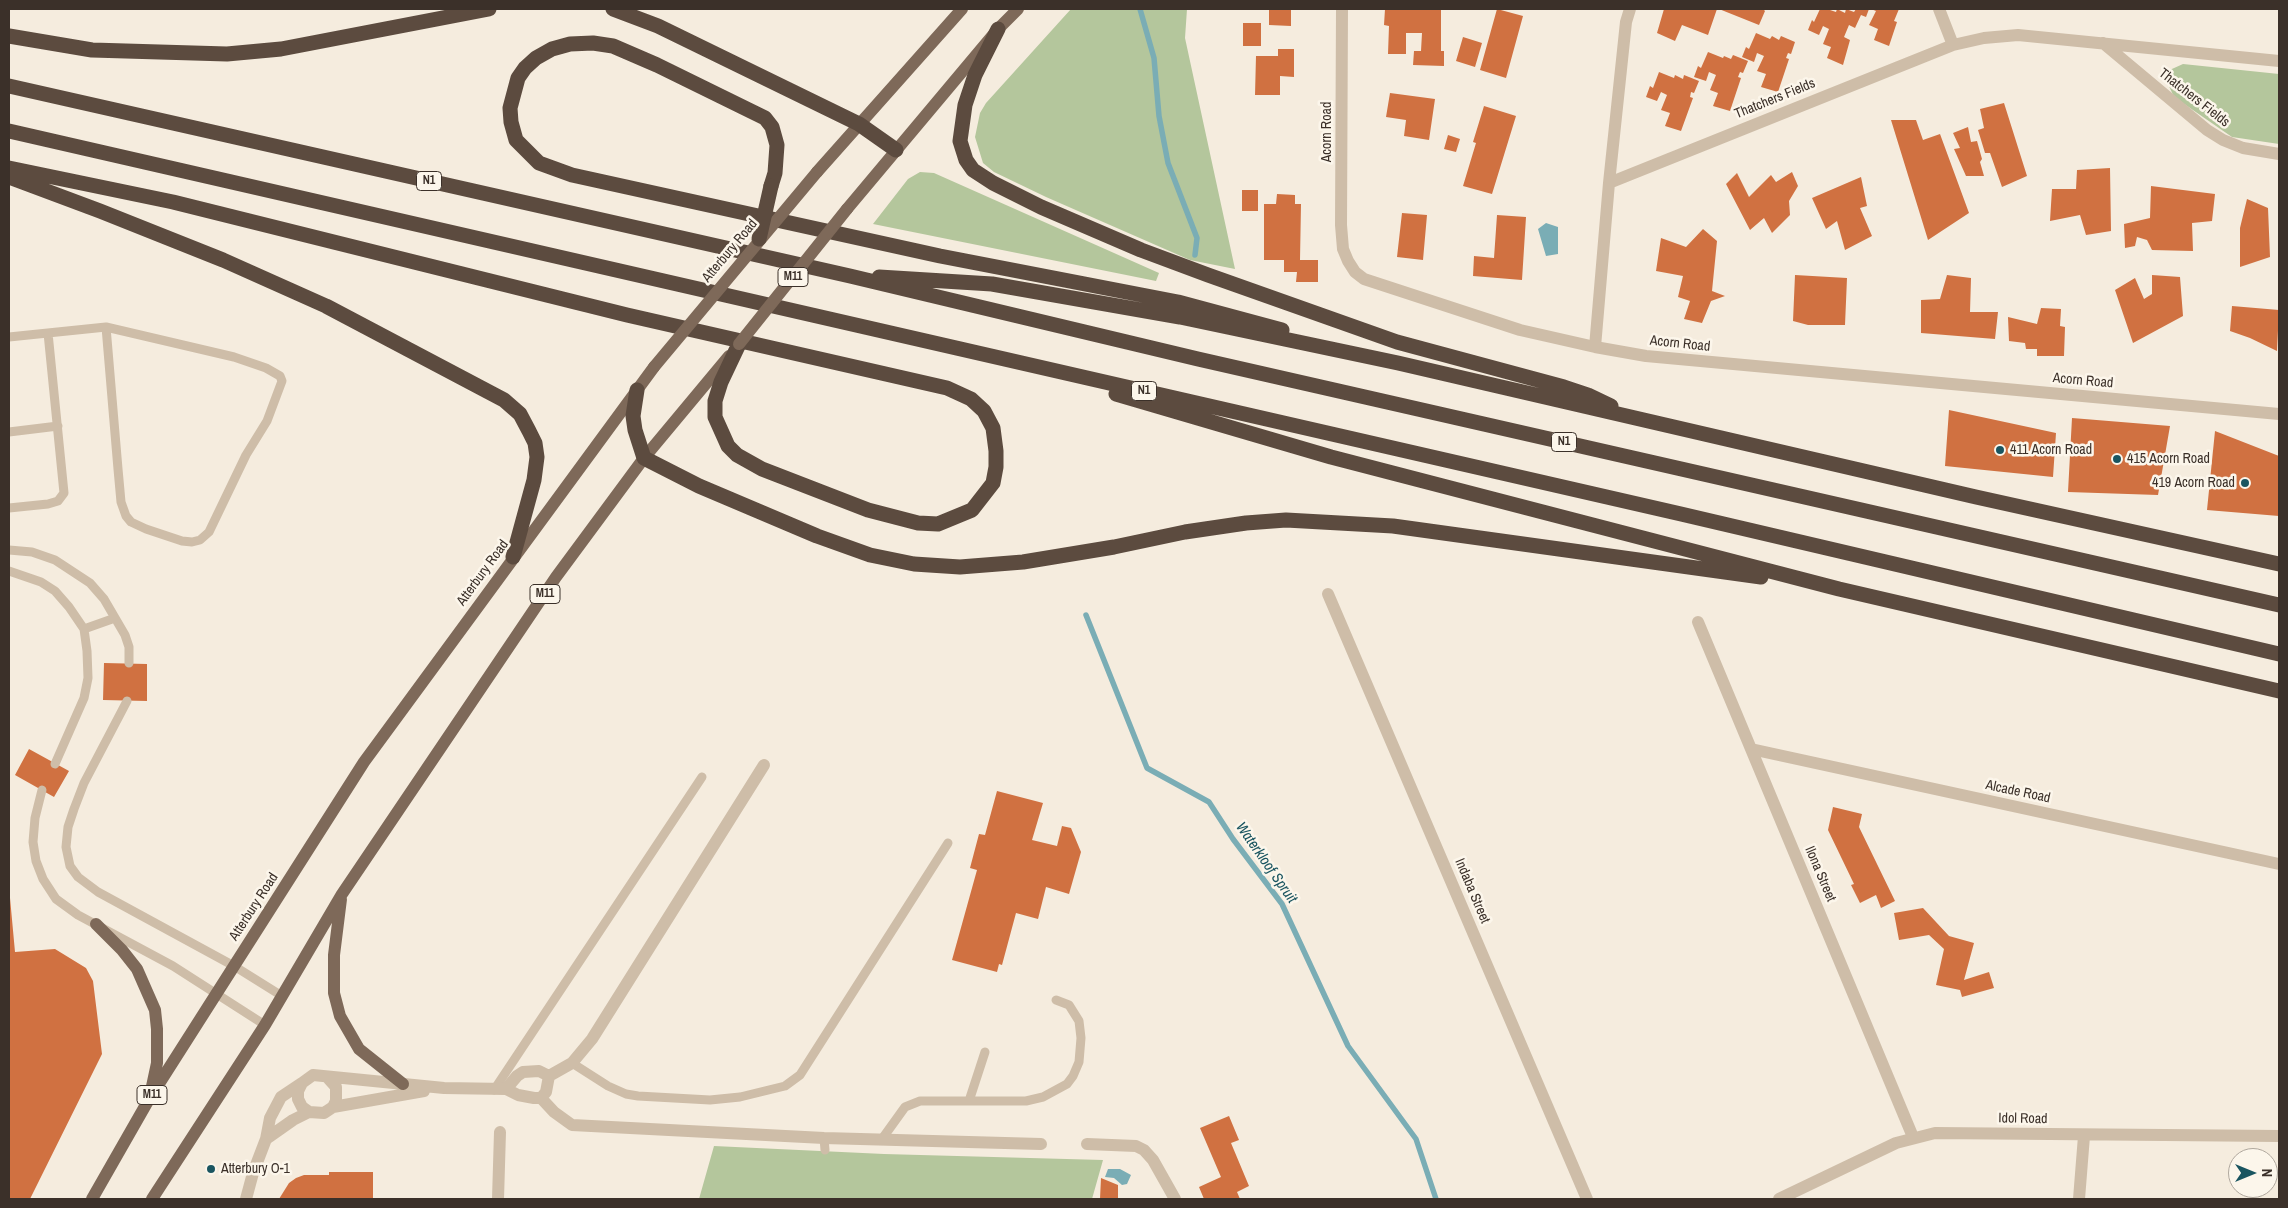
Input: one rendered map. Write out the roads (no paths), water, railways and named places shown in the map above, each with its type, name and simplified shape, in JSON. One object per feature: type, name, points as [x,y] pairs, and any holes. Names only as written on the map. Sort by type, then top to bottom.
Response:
[{"type":"highway","points":[[9,36],[92,50],[227,54],[281,48],[489,9]]},
{"type":"highway","points":[[613,9],[658,26],[858,124],[896,150]]},
{"type":"highway","points":[[998,29],[975,76],[965,105],[960,141],[966,160],[973,170],[993,183],[1104,234],[1208,276],[1397,342],[1564,387],[1588,395],[1637,418]]},
{"type":"highway","points":[[760,239],[771,186],[775,173],[777,145],[772,127],[764,118],[657,65],[613,46],[593,43],[570,44],[552,49],[536,58],[518,78],[510,108],[511,122],[516,140],[540,163],[572,175],[940,256],[1178,302],[1300,334],[1354,354]]},
{"type":"highway","name":"N1","points":[[9,86],[850,276],[1198,359],[2279,605]]},
{"type":"highway","name":"N1","points":[[9,131],[1010,360],[2279,654]]},
{"type":"highway","points":[[9,168],[173,202],[627,315],[947,388],[971,398],[984,411],[993,428],[996,451],[993,483],[972,510],[938,524],[918,523],[900,520],[868,510],[770,472],[737,455],[728,446],[720,431],[716,416],[716,401],[721,382],[739,344]]},
{"type":"highway","points":[[9,178],[100,211],[223,260],[326,306],[504,400],[520,414],[535,443],[537,457],[534,480],[513,557]]},
{"type":"highway","points":[[850,276],[927,278],[992,284],[1163,314],[1354,354],[2279,564]]},
{"type":"highway","points":[[1010,360],[1198,420],[1331,457],[1839,589],[2279,692]]},
{"type":"highway","points":[[637,390],[633,416],[635,430],[644,458],[698,486],[817,536],[870,555],[914,564],[960,567],[1023,562],[1246,523],[1286,520],[1334,521],[1393,526],[1552,547],[1839,589]]},
{"type":"main road","name":"Atterbury Road","points":[[92,1199],[148,1101],[364,762],[513,557],[654,367],[858,124],[962,9]]},
{"type":"main road","name":"M11","points":[[152,1199],[265,1025],[342,894],[556,577],[644,458],[896,150],[998,29],[1018,9]]},
{"type":"main road","points":[[342,894],[334,956],[334,994],[340,1016],[359,1050],[403,1084]]},
{"type":"main road","points":[[96,924],[122,950],[137,969],[155,1010],[157,1064],[148,1101]]},
{"type":"street","name":"Acorn Road","points":[[1342,9],[1341,225],[1344,249],[1348,261],[1355,272],[1364,279],[1520,330],[1595,347],[1654,357],[2279,414]]},
{"type":"street","points":[[1595,347],[1609,183],[1626,22],[1630,9]]},
{"type":"street","points":[[1939,9],[1953,45]]},
{"type":"street","name":"Thatchers Fields","points":[[1609,183],[1953,45],[1984,38],[2018,35],[2279,61]]},
{"type":"street","name":"Thatchers Fields","points":[[2102,43],[2207,130],[2223,140],[2243,148],[2279,154]]},
{"type":"street","name":"Indaba Street","points":[[1328,594],[1587,1199]]},
{"type":"street","name":"Ilona Street","points":[[1698,622],[1913,1137]]},
{"type":"street","name":"Alcade Road","points":[[1751,749],[2279,864]]},
{"type":"street","points":[[541,1098],[546,1092],[549,1076],[572,1063],[592,1039],[764,765]]},
{"type":"street","points":[[500,1089],[522,1072],[539,1071],[549,1076]]},
{"type":"street","points":[[246,1199],[252,1173],[266,1139],[270,1118],[275,1108],[281,1097],[313,1075],[444,1088],[500,1089],[524,1097],[541,1098],[554,1112],[572,1125],[824,1144],[882,1139],[1041,1144]]},
{"type":"street","points":[[327,1077],[332,1082],[337,1094],[333,1107]]},
{"type":"street","points":[[302,1082],[298,1091],[298,1099],[302,1107],[309,1112]]},
{"type":"street","points":[[266,1139],[293,1120],[309,1112],[324,1113],[333,1107],[444,1088]]},
{"type":"street","points":[[498,1199],[500,1132]]},
{"type":"street","name":"Idol Road","points":[[1779,1199],[1876,1152],[1913,1137],[1945,1133],[2084,1136],[2279,1136]]},
{"type":"street","points":[[2079,1199],[2084,1136]]},
{"type":"street","points":[[1087,1144],[1136,1146],[1144,1150],[1150,1155],[1175,1199]]},
{"type":"lane","points":[[9,337],[106,327],[234,356],[266,368],[280,376],[282,381],[266,421],[246,455],[208,532],[200,540],[189,542],[173,538],[131,522],[126,516],[121,502],[106,327]]},
{"type":"lane","points":[[9,508],[48,504],[62,497],[64,493],[48,333]]},
{"type":"lane","points":[[9,432],[58,426]]},
{"type":"lane","points":[[9,550],[32,552],[55,560],[90,583],[104,599],[127,641],[130,663]]},
{"type":"lane","points":[[9,571],[42,582],[54,591],[69,607],[84,629],[88,678],[84,698],[55,764]]},
{"type":"lane","points":[[84,629],[115,618]]},
{"type":"lane","points":[[127,700],[121,715],[84,783],[74,808],[68,827],[66,847],[70,866],[78,877],[98,892],[234,966],[282,996]]},
{"type":"lane","points":[[500,1089],[702,777]]},
{"type":"lane","points":[[42,790],[35,818],[33,842],[36,861],[43,879],[56,900],[216,992],[265,1025]]},
{"type":"lane","points":[[572,1063],[608,1086],[626,1094],[638,1096],[710,1100],[740,1097],[785,1086],[800,1075],[948,843]]},
{"type":"lane","points":[[882,1139],[905,1107],[910,1104],[932,1100],[1026,1101],[1042,1097],[1067,1084],[1074,1076],[1079,1062],[1081,1038],[1079,1021],[1069,1005],[1056,1000]]},
{"type":"lane","points":[[969,1101],[986,1052]]},
{"type":"water","points":[[1546,223],[1558,227],[1558,254],[1546,256],[1538,229]]},
{"type":"water","points":[[1108,1169],[1120,1169],[1131,1175],[1127,1184],[1122,1185],[1114,1178],[1105,1177]]},
{"type":"waterway","points":[[1140,9],[1154,58],[1159,116],[1168,163],[1197,238],[1195,255]]},
{"type":"waterway","name":"Waterkloof Spruit","points":[[1086,615],[1147,768],[1209,802],[1233,839],[1282,904],[1348,1046],[1416,1139],[1436,1199]]},
{"type":"place","name":"411 Acorn Road","points":[[2000,450]]},
{"type":"place","name":"415 Acorn Road","points":[[2117,459]]},
{"type":"place","name":"419 Acorn Road","points":[[2245,483]]},
{"type":"place","name":"Atterbury O-1","points":[[211,1169]]}]
